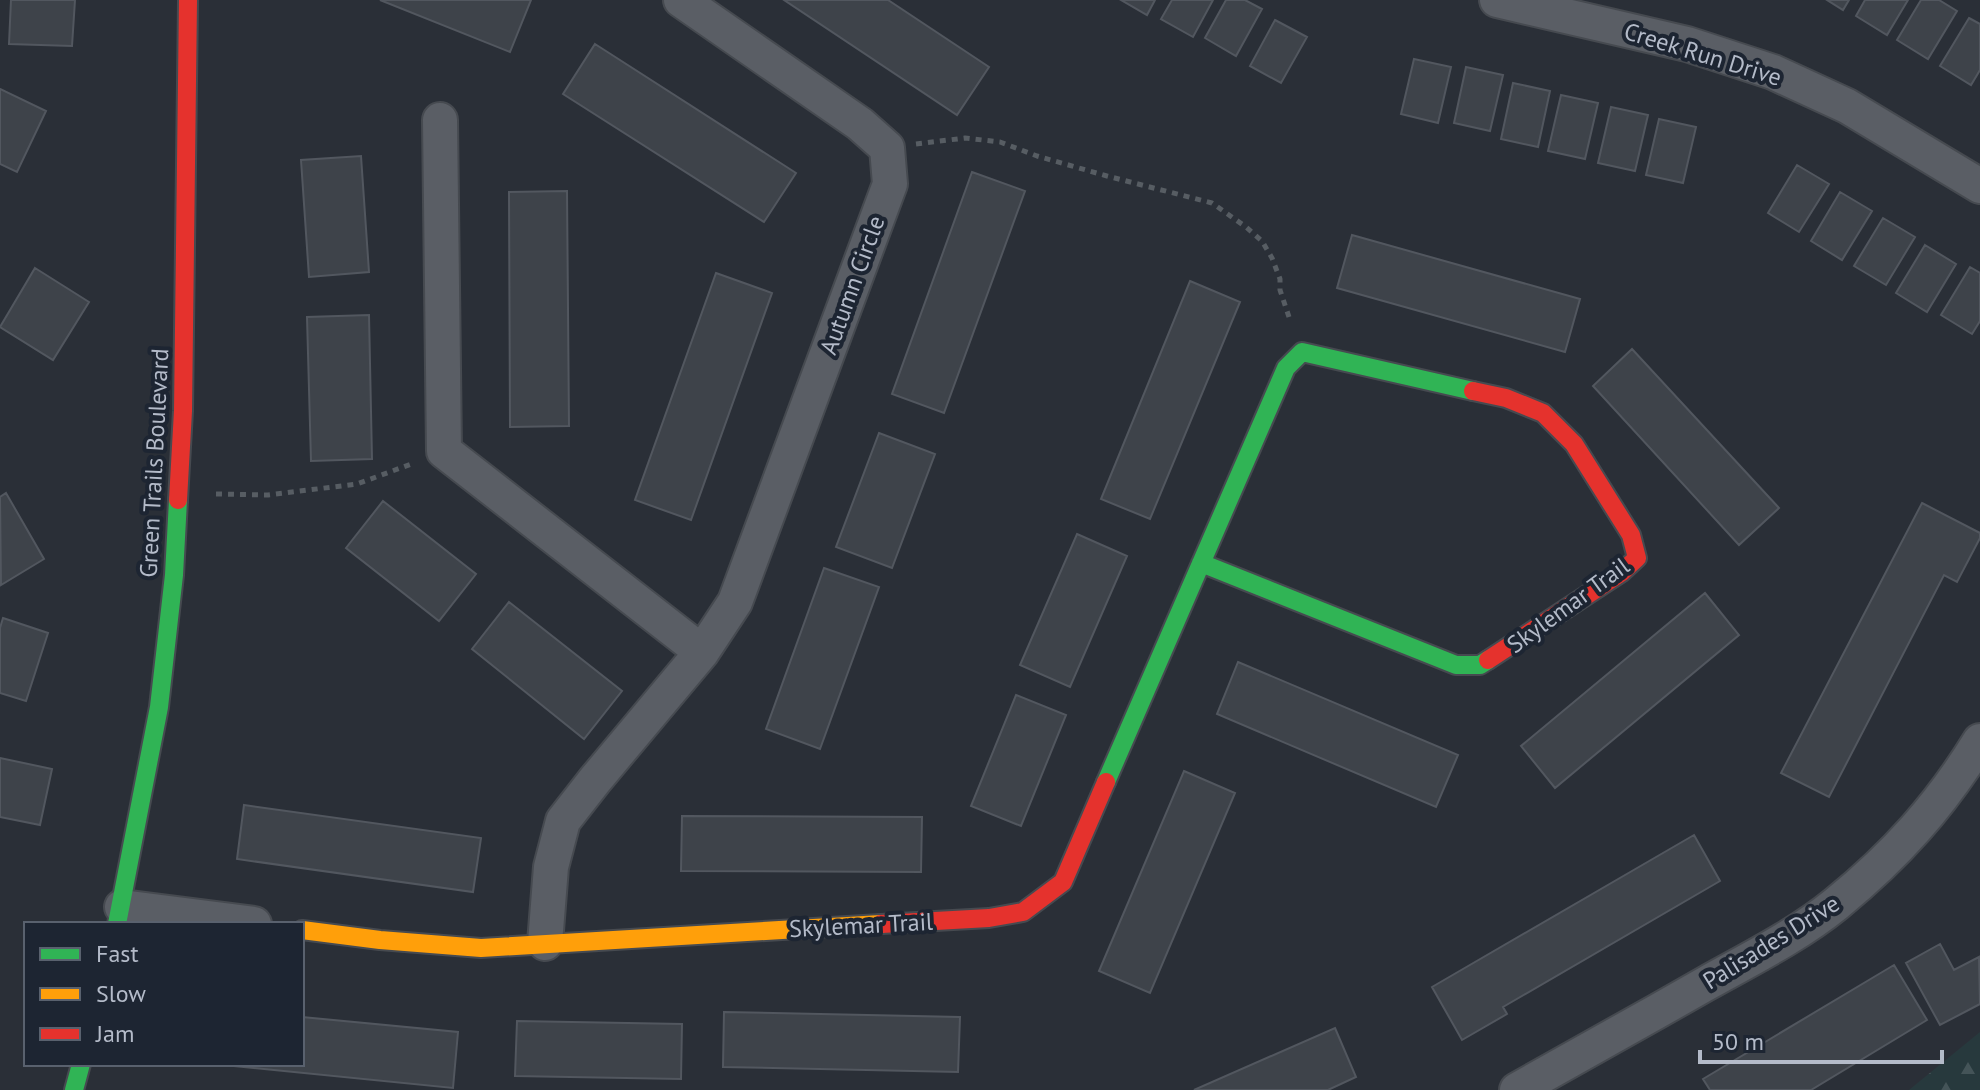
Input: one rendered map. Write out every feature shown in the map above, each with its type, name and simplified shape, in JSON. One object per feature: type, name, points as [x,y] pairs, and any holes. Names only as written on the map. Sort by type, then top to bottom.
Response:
[{"type":"street","name":"Green Trails Boulevard","points":[[120,915],[159,707],[174,575],[183,411],[188,0]]},
{"type":"street","points":[[681,0],[860,124],[887,148]]},
{"type":"street","name":"Creek Run Drive","points":[[1497,0],[1687,44],[1773,72],[1847,106],[1980,186]]},
{"type":"street","points":[[440,120],[444,451],[702,652]]},
{"type":"street","name":"Autumn Circle","points":[[545,943],[551,867],[563,821],[702,652],[735,602],[890,184],[887,148]]},
{"type":"street","name":"Skylemar Trail","points":[[304,930],[481,948],[989,918],[1023,912],[1063,882],[1201,563],[1286,368],[1302,352],[1506,398],[1543,413],[1574,444],[1631,535],[1637,558],[1622,572],[1480,665],[1456,665],[1201,563]]},
{"type":"street","name":"Palisades Drive","points":[[1517,1090],[1773,946],[1835,905],[1899,848],[1934,809],[1980,741]]},
{"type":"street","points":[[120,915],[224,922]]},
{"type":"street","points":[[74,1090],[80,1066]]},
{"type":"path","points":[[887,148],[965,138],[1000,142],[1037,156],[1212,203],[1262,241],[1280,279],[1280,290],[1302,352]]},
{"type":"path","points":[[179,492],[268,495],[344,486],[372,479],[444,451]]},
{"type":"green space","points":[[1980,1032],[1980,1090],[1909,1090]]},
{"type":"building","points":[[11,0],[75,0],[72,46],[9,44]]},
{"type":"building","points":[[380,0],[531,0],[510,52]]},
{"type":"building","points":[[784,0],[888,0],[989,67],[957,115]]},
{"type":"building","points":[[1121,0],[1155,0],[1147,15]]},
{"type":"building","points":[[1172,0],[1213,0],[1193,37],[1161,19]]},
{"type":"building","points":[[1226,0],[1245,0],[1262,9],[1236,56],[1205,38]]},
{"type":"building","points":[[1827,0],[1849,0],[1843,10]]},
{"type":"building","points":[[1865,0],[1908,0],[1887,35],[1856,16]]},
{"type":"building","points":[[1921,0],[1939,0],[1957,11],[1928,59],[1897,40]]},
{"type":"building","points":[[1969,18],[1980,24],[1980,70],[1971,85],[1940,66]]},
{"type":"building","points":[[1275,20],[1307,37],[1281,83],[1250,66]]},
{"type":"building","points":[[595,44],[796,173],[764,222],[563,94]]},
{"type":"building","points":[[1414,59],[1451,67],[1438,123],[1401,114]]},
{"type":"building","points":[[1466,67],[1503,75],[1490,131],[1454,123]]},
{"type":"building","points":[[1513,83],[1550,91],[1538,147],[1501,139]]},
{"type":"building","points":[[0,89],[46,111],[17,172],[0,164]]},
{"type":"building","points":[[1561,95],[1598,103],[1585,159],[1548,151]]},
{"type":"building","points":[[1611,107],[1648,115],[1635,171],[1598,163]]},
{"type":"building","points":[[1659,119],[1696,127],[1683,183],[1646,175]]},
{"type":"building","points":[[361,156],[369,272],[309,277],[301,160]]},
{"type":"building","points":[[1797,165],[1829,184],[1799,232],[1768,213]]},
{"type":"building","points":[[972,172],[1025,191],[944,413],[892,394]]},
{"type":"building","points":[[567,191],[569,426],[510,427],[509,192]]},
{"type":"building","points":[[1840,192],[1872,211],[1842,260],[1811,241]]},
{"type":"building","points":[[1883,218],[1915,237],[1886,285],[1854,266]]},
{"type":"building","points":[[1352,235],[1580,299],[1565,352],[1337,288]]},
{"type":"building","points":[[1925,245],[1956,264],[1927,312],[1896,293]]},
{"type":"building","points":[[1970,267],[1980,273],[1980,321],[1972,334],[1941,315]]},
{"type":"building","points":[[35,268],[89,302],[53,360],[0,327]]},
{"type":"building","points":[[716,273],[772,293],[691,520],[635,500]]},
{"type":"building","points":[[1190,281],[1240,302],[1150,519],[1101,499]]},
{"type":"building","points":[[369,315],[372,459],[311,461],[307,317]]},
{"type":"building","points":[[1632,349],[1779,508],[1739,545],[1593,386]]},
{"type":"building","points":[[879,433],[935,454],[892,568],[836,547]]},
{"type":"building","points":[[6,493],[44,559],[1,585],[0,497]]},
{"type":"building","points":[[383,501],[476,574],[439,621],[346,548]]},
{"type":"building","points":[[1922,503],[1980,533],[1980,538],[1957,582],[1944,575],[1829,797],[1781,773]]},
{"type":"building","points":[[1077,534],[1127,556],[1070,687],[1020,665]]},
{"type":"building","points":[[824,568],[879,587],[820,749],[766,729]]},
{"type":"building","points":[[1705,593],[1739,635],[1555,788],[1521,746]]},
{"type":"building","points":[[509,602],[622,691],[584,739],[472,649]]},
{"type":"building","points":[[3,618],[48,633],[26,701],[0,693],[0,628]]},
{"type":"building","points":[[1238,662],[1458,755],[1436,807],[1217,714]]},
{"type":"building","points":[[1016,695],[1066,715],[1021,826],[971,806]]},
{"type":"building","points":[[0,758],[52,769],[40,825],[0,817]]},
{"type":"building","points":[[1184,771],[1235,793],[1150,993],[1099,971]]},
{"type":"building","points":[[244,805],[481,838],[473,892],[237,859]]},
{"type":"building","points":[[682,816],[922,817],[921,872],[681,871]]},
{"type":"building","points":[[1694,835],[1720,881],[1503,1007],[1507,1014],[1462,1040],[1432,987]]},
{"type":"building","points":[[1940,944],[1954,970],[1979,957],[1980,1004],[1940,1025],[1906,963]]},
{"type":"building","points":[[1894,965],[1927,1020],[1811,1090],[1710,1090],[1703,1079]]},
{"type":"building","points":[[724,1012],[960,1017],[958,1072],[723,1067]]},
{"type":"building","points":[[304,1017],[458,1032],[453,1088],[234,1066],[304,1066]]},
{"type":"building","points":[[517,1021],[682,1024],[681,1079],[515,1076]]},
{"type":"building","points":[[1335,1028],[1356,1077],[1328,1090],[1194,1090]]},
{"type":"traffic: fast","points":[[1106,782],[1286,368],[1302,352],[1473,391]]},
{"type":"traffic: fast","points":[[117,922],[159,707],[174,575],[178,500]]},
{"type":"traffic: fast","points":[[1201,563],[1456,665],[1480,665],[1488,660]]},
{"type":"traffic: fast","points":[[74,1090],[80,1066]]},
{"type":"traffic: slow","points":[[304,930],[481,948],[881,924]]},
{"type":"traffic: jam","points":[[178,500],[183,411],[188,0]]},
{"type":"traffic: jam","points":[[1473,391],[1506,398],[1543,413],[1574,444],[1631,535],[1637,558],[1622,572],[1488,660]]},
{"type":"traffic: jam","points":[[881,924],[989,918],[1023,912],[1063,882],[1106,782]]}]
